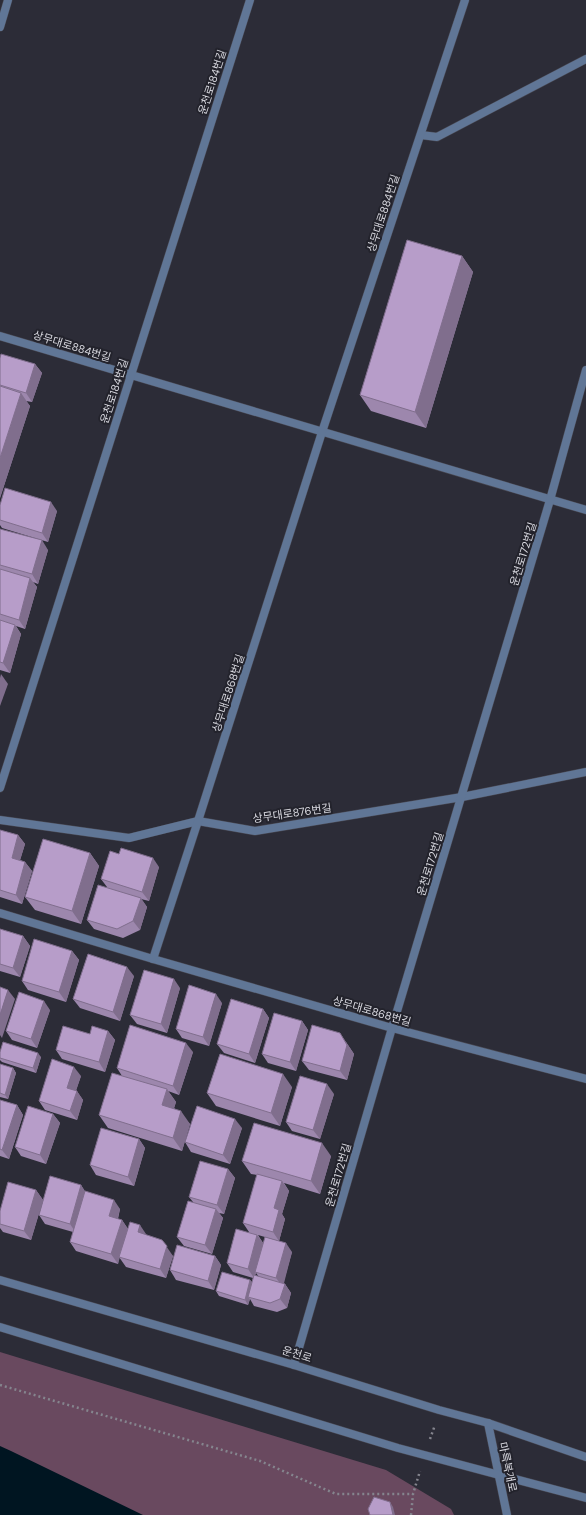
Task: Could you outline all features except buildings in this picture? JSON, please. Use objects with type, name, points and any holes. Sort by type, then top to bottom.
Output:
[{"type":"street","points":[[0,28],[8,0]]},
{"type":"street","name":"운천로184번길","points":[[0,788],[250,0]]},
{"type":"street","name":"상무대로884번길","points":[[322,432],[465,0]]},
{"type":"street","points":[[421,134],[437,137],[586,59]]},
{"type":"street","name":"상무대로884번길","points":[[0,336],[586,510]]},
{"type":"street","name":"운천로172번길","points":[[294,1365],[392,1028],[550,500],[586,370]]},
{"type":"street","name":"상무대로868번길","points":[[153,959],[322,432]]},
{"type":"street","name":"상무대로876번길","points":[[0,820],[129,838],[198,821],[255,831],[462,797],[586,772]]},
{"type":"street","name":"상무대로868번길","points":[[0,913],[392,1028],[586,1079]]},
{"type":"street","name":"운천로","points":[[0,1280],[294,1365],[439,1410],[488,1423],[586,1457]]},
{"type":"street","points":[[0,1327],[398,1448],[586,1498]]},
{"type":"street","name":"마륵복개로","points":[[488,1423],[507,1515]]},
{"type":"path","points":[[0,1385],[260,1461],[336,1494],[413,1494]]},
{"type":"shaded area","points":[[0,1352],[386,1470],[451,1509],[454,1515],[0,1515]]},
{"type":"water","points":[[0,1446],[11,1451],[143,1515],[0,1515]]}]
